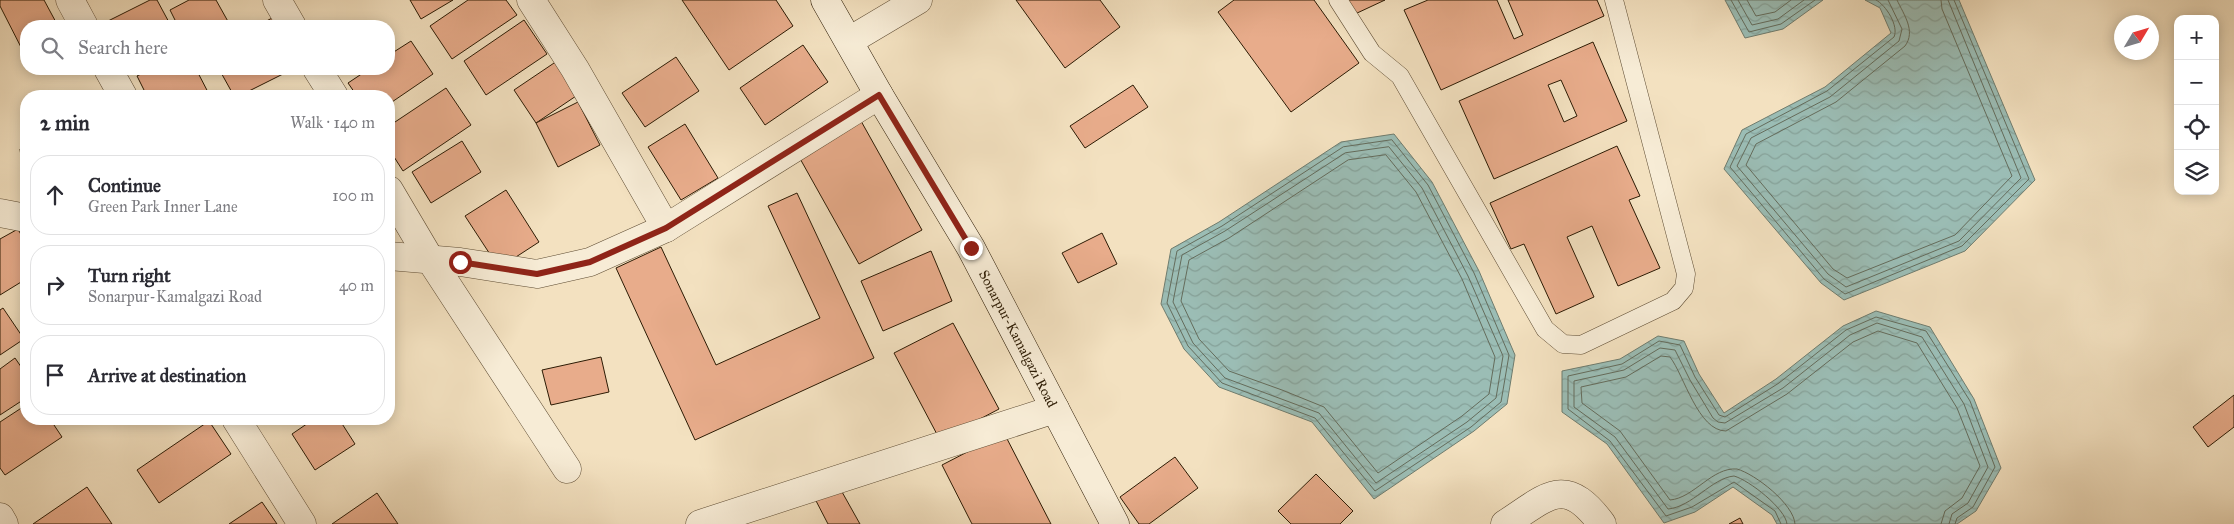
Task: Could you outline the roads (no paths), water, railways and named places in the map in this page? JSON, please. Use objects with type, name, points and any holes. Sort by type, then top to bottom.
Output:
[{"type":"street","points":[[70,0],[81,20]]},
{"type":"street","points":[[277,0],[289,20]]},
{"type":"street","points":[[531,0],[575,69],[666,228]]},
{"type":"street","name":"Sonarpur-Kamalgazi Road","points":[[826,0],[879,95],[971,248],[1115,524]]},
{"type":"street","points":[[849,41],[918,0]]},
{"type":"street","points":[[111,75],[120,90]]},
{"type":"street","points":[[321,75],[330,90]]},
{"type":"street","points":[[395,257],[537,274],[590,262],[666,228],[879,95]]},
{"type":"street","points":[[395,200],[431,260],[566,469]]},
{"type":"street","points":[[0,213],[20,217]]},
{"type":"street","points":[[700,524],[1055,409]]},
{"type":"street","points":[[240,425],[302,524]]},
{"type":"street","points":[[1505,524],[1541,500],[1556,494],[1573,495],[1588,505],[1602,524]]},
{"type":"street","points":[[0,517],[4,524]]},
{"type":"lane","points":[[1338,0],[1372,53],[1400,76],[1545,329],[1563,344],[1581,345],[1673,301],[1684,288],[1686,274],[1614,0]]},
{"type":"water","points":[[1725,0],[1823,0],[1783,29],[1745,38]]},
{"type":"water","points":[[1865,0],[1959,0],[2035,180],[1965,251],[1844,300],[1821,283],[1724,169],[1742,130],[1825,87],[1891,33],[1880,8]]},
{"type":"water","points":[[1394,134],[1432,182],[1479,271],[1515,355],[1507,404],[1474,431],[1374,499],[1312,422],[1219,387],[1184,349],[1161,304],[1171,249],[1219,222],[1341,142]]},
{"type":"water","points":[[1876,311],[1930,327],[1974,399],[2001,468],[1976,511],[1957,524],[1777,524],[1772,515],[1733,487],[1695,512],[1664,523],[1607,444],[1562,412],[1562,371],[1620,359],[1658,336],[1684,341],[1699,374],[1724,413],[1776,379],[1843,326]]}]
